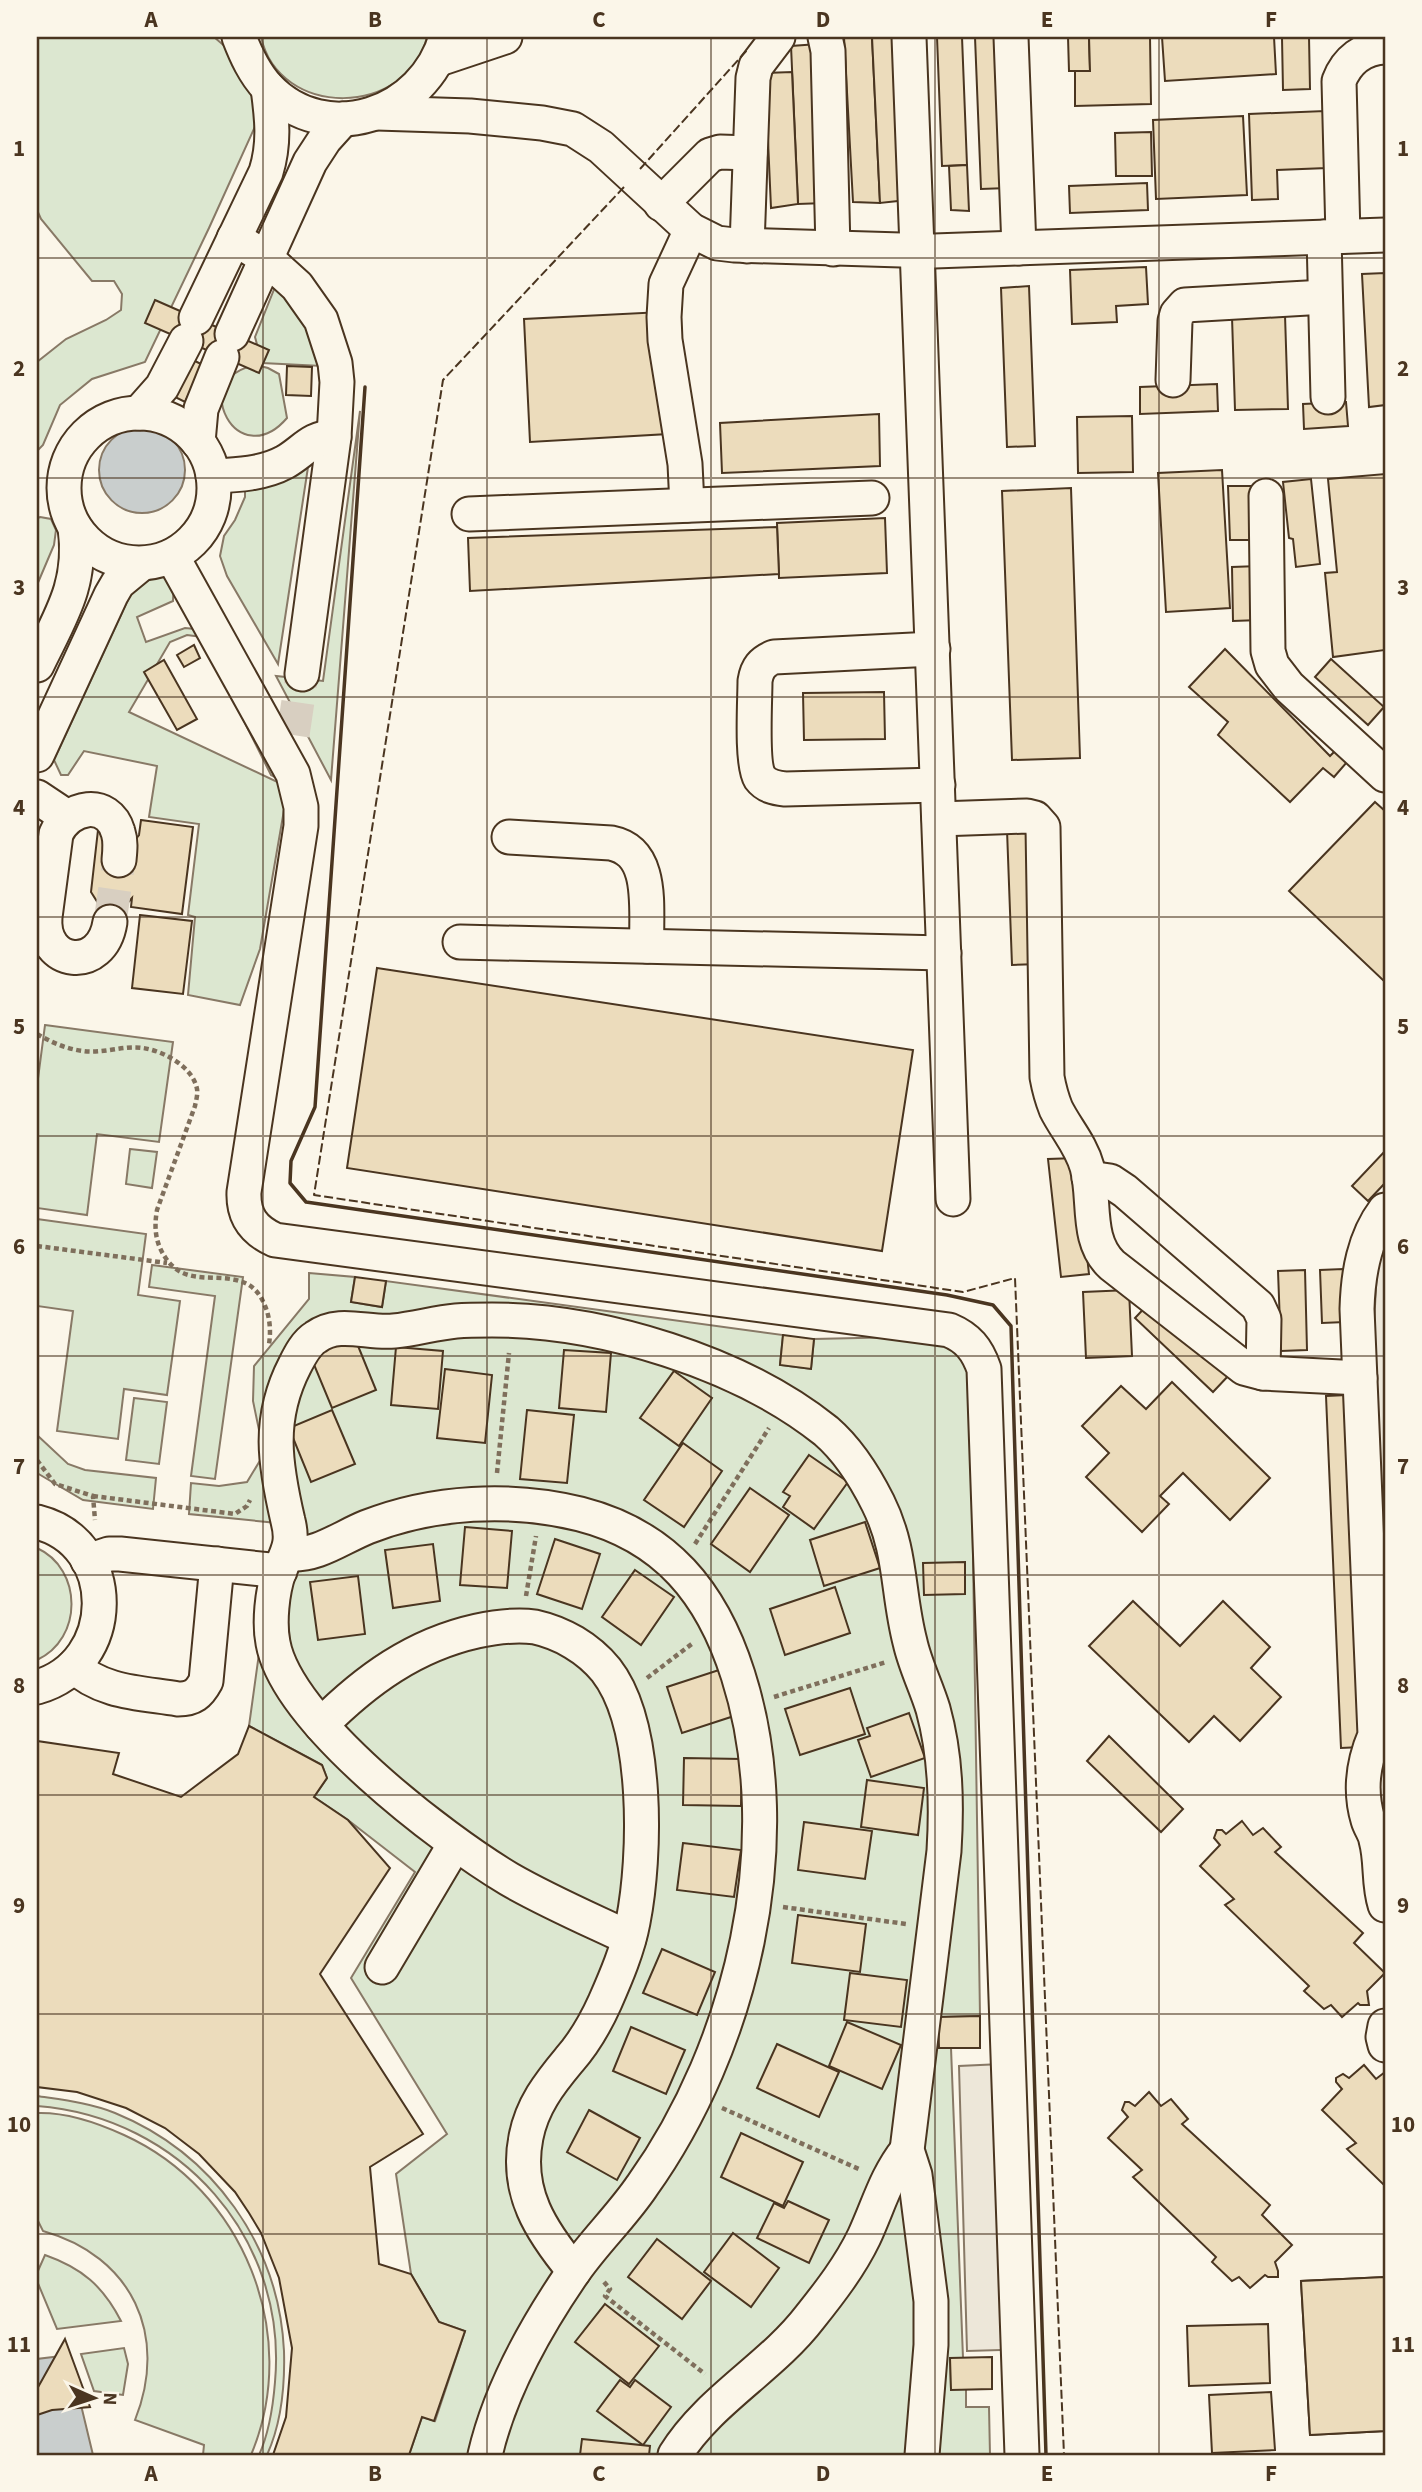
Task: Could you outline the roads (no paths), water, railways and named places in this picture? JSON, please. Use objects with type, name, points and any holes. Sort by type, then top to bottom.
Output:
[{"type":"street","points":[[239,37],[250,64],[268,88],[284,101],[323,117],[343,119],[377,113],[470,116],[559,125],[573,129],[601,147],[691,230],[718,243],[917,251],[1385,235]]},
{"type":"street","points":[[377,113],[411,94],[440,53],[505,37]]},
{"type":"street","points":[[747,246],[753,78],[756,66],[778,37]]},
{"type":"street","points":[[825,37],[828,51],[833,249]]},
{"type":"street","points":[[909,37],[953,1199]]},
{"type":"street","points":[[1011,37],[1019,247]]},
{"type":"street","points":[[1328,397],[1325,297],[1333,237],[1339,81],[1343,71],[1359,55],[1368,50],[1385,47]]},
{"type":"street","points":[[440,53],[449,93],[470,116]]},
{"type":"street","points":[[139,413],[162,387],[266,172],[271,157],[273,124],[268,88]]},
{"type":"street","points":[[198,442],[201,409],[266,258],[310,162],[325,139],[343,119]]},
{"type":"street","points":[[661,204],[710,155],[720,152],[750,153]]},
{"type":"street","points":[[687,505],[685,464],[665,340],[664,317],[667,284],[691,230]]},
{"type":"street","points":[[234,238],[266,258],[297,286],[309,301],[321,320],[329,341],[337,382],[334,437],[302,674]]},
{"type":"street","points":[[1173,380],[1175,321],[1177,314],[1185,306],[1325,297]]},
{"type":"street","points":[[37,665],[76,579],[78,546],[75,528],[68,512],[50,499],[65,474],[72,454],[83,437],[99,424],[118,416],[139,413],[166,418],[189,432],[205,452],[213,476],[214,496],[209,515],[200,533],[186,547],[118,583],[37,755]]},
{"type":"street","points":[[213,476],[269,469],[285,462],[315,439],[334,437]]},
{"type":"street","points":[[1266,496],[1268,651],[1272,666],[1289,687],[1385,775]]},
{"type":"street","points":[[469,514],[872,498]]},
{"type":"street","points":[[75,528],[86,542],[104,555],[125,562],[157,560]]},
{"type":"street","points":[[157,560],[293,774],[301,807],[301,826],[244,1192],[244,1205],[253,1227],[275,1240],[949,1330],[961,1335],[979,1355],[984,1369],[1022,2455]]},
{"type":"street","points":[[933,649],[775,657],[767,660],[756,673],[755,681],[756,767],[762,781],[769,786],[785,789],[938,785]]},
{"type":"street","points":[[37,797],[67,817]]},
{"type":"street","points":[[110,922],[107,937],[93,954],[83,957],[61,954],[47,937],[42,895],[56,834],[67,817],[76,811],[87,810],[107,816],[115,823],[119,833],[119,860]]},
{"type":"street","points":[[939,819],[1027,816],[1035,818],[1043,827],[1047,1077],[1055,1107],[1080,1147],[1089,1178],[1097,1245],[1106,1260],[1244,1368],[1263,1373],[1360,1378]]},
{"type":"street","points":[[509,837],[611,843],[622,845],[634,853],[641,864],[644,877],[647,946]]},
{"type":"street","points":[[460,942],[944,953]]},
{"type":"street","points":[[1089,1178],[1110,1181],[1125,1191],[1258,1306],[1264,1319],[1263,1373]]},
{"type":"street","points":[[1385,1210],[1372,1232],[1358,1281],[1360,1378],[1380,1746],[1363,1770],[1362,1788],[1368,1823],[1381,1829],[1381,1892],[1385,1905]]},
{"type":"street","points":[[629,1938],[535,1893],[455,1844],[393,1793],[321,1725],[290,1686],[276,1657],[271,1632],[290,1531],[278,1476],[276,1426],[288,1379],[310,1340],[327,1331],[341,1328],[396,1331],[458,1320],[512,1320],[584,1329],[633,1339],[700,1362],[768,1392],[827,1432],[848,1454],[880,1506],[899,1564],[905,1620],[913,1653],[935,1716],[945,1773],[946,1825],[907,2150],[915,2175],[932,2301],[922,2455]]},
{"type":"street","points":[[88,1561],[109,1554],[120,1554],[217,1564],[284,1563],[367,1527],[399,1517],[431,1510],[494,1504],[540,1507],[578,1514],[622,1529],[654,1548],[679,1569],[707,1602],[729,1646],[746,1705],[759,1781],[759,1857],[754,1902],[738,1979],[726,2020],[695,2095],[667,2149],[644,2185],[578,2266],[516,2371],[500,2407],[485,2455]]},
{"type":"street","points":[[37,1522],[62,1534],[77,1546],[96,1578],[100,1597],[95,1634],[87,1651],[61,1676],[37,1687]]},
{"type":"street","points":[[74,1666],[93,1681],[105,1686],[178,1699],[190,1699],[200,1692],[206,1681],[217,1564]]},
{"type":"street","points":[[321,1725],[365,1684],[409,1655],[463,1634],[491,1628],[522,1626],[554,1632],[582,1648],[606,1671],[621,1698],[636,1755],[641,1817],[639,1883],[629,1938],[600,2012],[583,2041],[541,2095],[526,2138],[524,2160],[530,2205],[539,2226],[551,2244],[578,2266]]},
{"type":"street","points":[[382,1967],[455,1844]]},
{"type":"street","points":[[1385,2026],[1385,2045]]},
{"type":"street","points":[[675,2455],[696,2427],[784,2347],[825,2298],[863,2238],[887,2182],[907,2150]]},
{"type":"tunnel","points":[[293,735],[302,674]]},
{"type":"tunnel","points":[[110,922],[119,860]]}]
